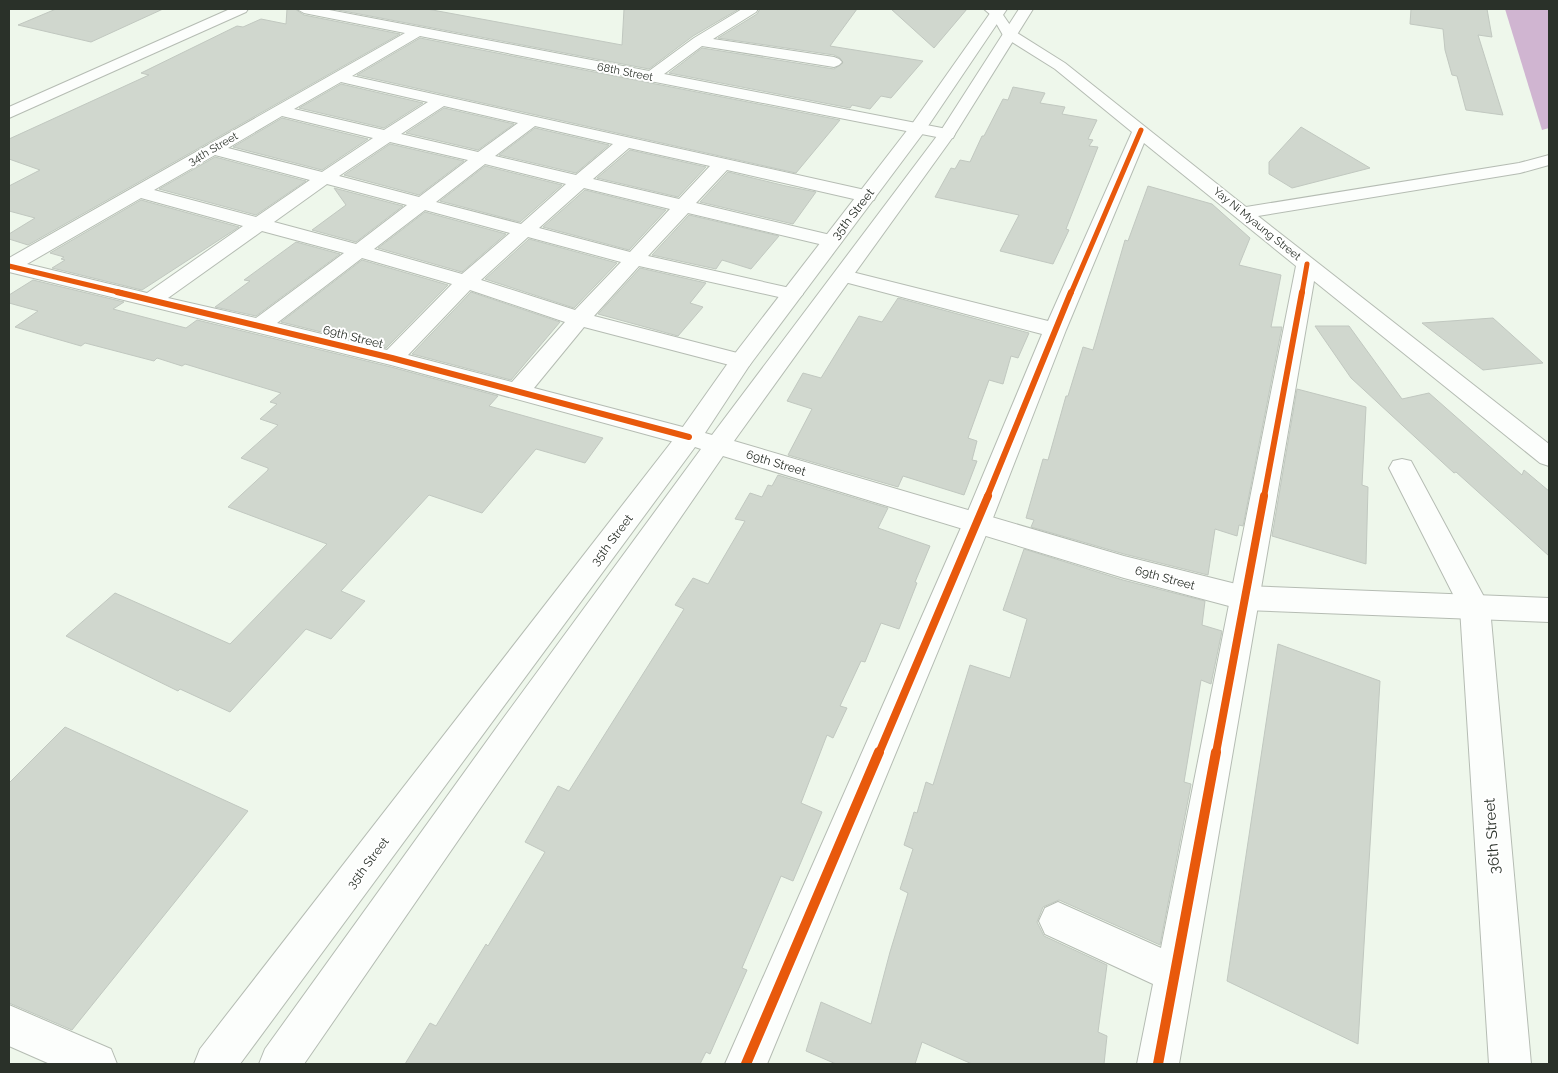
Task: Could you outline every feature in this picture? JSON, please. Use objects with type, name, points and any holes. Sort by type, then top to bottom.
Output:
[{"type":"street","points":[[9,113],[241,9]]},
{"type":"street","name":"68th Street","points":[[304,9],[947,134]]},
{"type":"street","points":[[651,77],[699,41],[751,9]]},
{"type":"street","name":"35th Street","points":[[215,1064],[704,441],[844,276],[947,134],[1026,9]]},
{"type":"street","name":"35th Street","points":[[280,1064],[519,723],[704,441],[741,361],[918,128],[996,10]]},
{"type":"street","name":"Yay Ni Myaung Street","points":[[996,10],[1009,34],[1060,66],[1549,456]]},
{"type":"street","name":"34th Street","points":[[9,266],[417,32]]},
{"type":"street","points":[[699,41],[834,62]]},
{"type":"street","points":[[338,77],[866,196]]},
{"type":"street","points":[[152,299],[440,101]]},
{"type":"street","points":[[280,111],[832,241]]},
{"type":"street","points":[[260,326],[531,120]]},
{"type":"street","points":[[746,1064],[977,523],[1055,330],[1141,130]]},
{"type":"street","points":[[392,358],[466,282],[625,142]]},
{"type":"street","points":[[213,149],[634,259],[792,294]]},
{"type":"street","points":[[1242,213],[1520,168],[1549,160]]},
{"type":"street","points":[[518,391],[579,319],[723,163]]},
{"type":"street","points":[[139,192],[262,224],[466,282],[579,319],[741,361]]},
{"type":"street","points":[[1158,1064],[1307,264]]},
{"type":"street","name":"69th Street","points":[[9,266],[392,358],[704,441],[1124,567],[1244,598],[1549,610]]},
{"type":"street","points":[[844,276],[1055,330]]},
{"type":"street","points":[[1402,468],[1474,608]]},
{"type":"street","name":"36th Street","points":[[1474,608],[1510,1064]]},
{"type":"street","points":[[1058,921],[1175,974]]},
{"type":"street","points":[[9,1025],[96,1064]]},
{"type":"shaded area","points":[[1505,9],[1549,9],[1549,128],[1542,130]]},
{"type":"building","points":[[56,9],[163,9],[91,42],[18,25]]},
{"type":"building","points":[[287,9],[295,9],[304,15],[400,34],[28,245],[9,239],[9,234],[35,218],[9,211],[9,186],[40,170],[9,159],[9,139],[149,75],[141,73],[237,26],[243,27],[261,19],[286,24]]},
{"type":"building","points":[[333,9],[427,9],[622,45],[624,9],[739,9],[693,36],[649,69]]},
{"type":"building","points":[[760,9],[857,9],[830,46],[923,61],[891,98],[881,96],[870,109],[852,105],[850,108],[669,73],[702,48],[834,69],[843,63],[840,58],[834,55],[718,38],[757,14]]},
{"type":"building","points":[[891,9],[967,9],[934,48]]},
{"type":"building","points":[[1411,9],[1487,9],[1492,37],[1478,35],[1503,115],[1466,110],[1457,76],[1452,75],[1445,50],[1443,29],[1410,24]]},
{"type":"building","points":[[420,38],[840,120],[796,173],[357,75]]},
{"type":"building","points":[[341,84],[423,103],[384,128],[299,108]]},
{"type":"building","points":[[1013,87],[1045,93],[1040,103],[1065,107],[1062,114],[1097,120],[1088,139],[1093,140],[1089,146],[1098,147],[1066,229],[1069,230],[1053,264],[1000,251],[1019,215],[935,197],[951,168],[955,169],[960,160],[970,162],[1003,99],[1008,100]]},
{"type":"building","points":[[444,108],[514,124],[478,150],[406,133]]},
{"type":"building","points":[[282,118],[368,139],[322,170],[233,147]]},
{"type":"building","points":[[1301,127],[1370,168],[1292,188],[1269,174],[1269,162]]},
{"type":"building","points":[[535,128],[609,145],[576,173],[499,155]]},
{"type":"building","points":[[390,144],[464,161],[419,195],[344,175]]},
{"type":"building","points":[[630,150],[706,167],[678,197],[597,178]]},
{"type":"building","points":[[215,157],[306,181],[256,215],[159,189]]},
{"type":"building","points":[[485,166],[562,185],[520,222],[440,201]]},
{"type":"building","points":[[728,172],[816,192],[793,224],[700,202]]},
{"type":"building","points":[[1148,186],[1212,204],[1250,238],[1239,265],[1281,275],[1271,327],[1282,327],[1243,526],[1239,525],[1237,536],[1215,529],[1208,575],[1124,554],[1031,527],[1034,520],[1026,518],[1043,459],[1048,460],[1066,396],[1068,396],[1083,347],[1093,350],[1125,240],[1128,241]]},
{"type":"building","points":[[334,188],[403,206],[356,242],[312,230],[346,205]]},
{"type":"building","points":[[585,190],[666,210],[629,250],[543,227]]},
{"type":"building","points":[[141,200],[239,227],[142,290],[52,268],[65,260],[61,259],[64,257],[50,253]]},
{"type":"building","points":[[425,212],[506,234],[462,272],[378,248]]},
{"type":"building","points":[[689,215],[779,236],[751,269],[722,260],[716,269],[652,255]]},
{"type":"building","points":[[529,239],[617,263],[574,308],[485,279]]},
{"type":"building","points":[[296,242],[340,254],[256,316],[215,307],[250,281],[244,280]]},
{"type":"building","points":[[362,260],[448,285],[386,348],[281,322]]},
{"type":"building","points":[[640,268],[706,283],[690,303],[703,307],[678,336],[598,314]]},
{"type":"building","points":[[33,280],[124,302],[113,309],[186,328],[197,320],[391,367],[498,396],[489,406],[603,438],[585,463],[536,449],[482,513],[429,495],[341,591],[365,601],[331,639],[306,629],[230,712],[180,689],[178,691],[66,636],[115,593],[230,644],[327,544],[228,507],[268,470],[268,468],[241,458],[278,425],[260,419],[277,404],[270,402],[281,393],[185,364],[182,366],[157,358],[154,361],[85,343],[81,346],[15,327],[38,311],[9,303],[9,295]]},
{"type":"building","points":[[471,292],[560,322],[511,380],[412,354]]},
{"type":"building","points":[[898,298],[1029,333],[1018,358],[1011,356],[1003,384],[989,380],[968,438],[977,441],[972,460],[977,461],[964,495],[903,476],[898,487],[788,455],[812,409],[787,401],[803,373],[821,378],[859,316],[882,322]]},
{"type":"building","points":[[1493,318],[1543,363],[1483,370],[1422,323]]},
{"type":"building","points":[[1315,326],[1349,326],[1402,399],[1429,393],[1522,475],[1524,470],[1549,491],[1549,556],[1456,472],[1454,473],[1351,378]]},
{"type":"building","points":[[1297,389],[1366,407],[1362,485],[1368,487],[1366,564],[1272,536]]},
{"type":"building","points":[[778,475],[888,508],[878,528],[930,546],[899,629],[881,623],[865,662],[861,661],[840,706],[847,708],[833,738],[827,735],[801,803],[822,812],[793,881],[781,876],[742,968],[747,970],[710,1054],[706,1052],[700,1064],[405,1064],[430,1023],[436,1026],[486,944],[488,946],[545,852],[525,842],[558,786],[569,791],[684,609],[675,605],[693,578],[708,584],[745,521],[735,519],[750,493],[762,497],[768,485],[772,486]]},
{"type":"building","points":[[1024,549],[1123,580],[1205,601],[1202,625],[1222,631],[1211,684],[1201,680],[1184,782],[1191,784],[1160,945],[1059,900],[1043,907],[1037,922],[1044,936],[1107,965],[1098,1032],[1107,1036],[1104,1064],[972,1064],[922,1042],[915,1064],[836,1064],[806,1051],[821,1002],[871,1024],[908,893],[900,889],[913,849],[904,845],[914,812],[917,813],[926,782],[933,785],[970,665],[1010,678],[1027,619],[1003,610]]},
{"type":"building","points":[[1278,644],[1380,681],[1358,1044],[1227,981]]},
{"type":"building","points":[[65,727],[248,811],[72,1030],[9,1003],[9,783]]},
{"type":"cycle path","points":[[746,1064],[977,523],[1055,330],[1141,130]]},
{"type":"cycle path","points":[[1158,1064],[1307,264]]},
{"type":"cycle path","points":[[9,266],[392,358],[689,437]]}]
